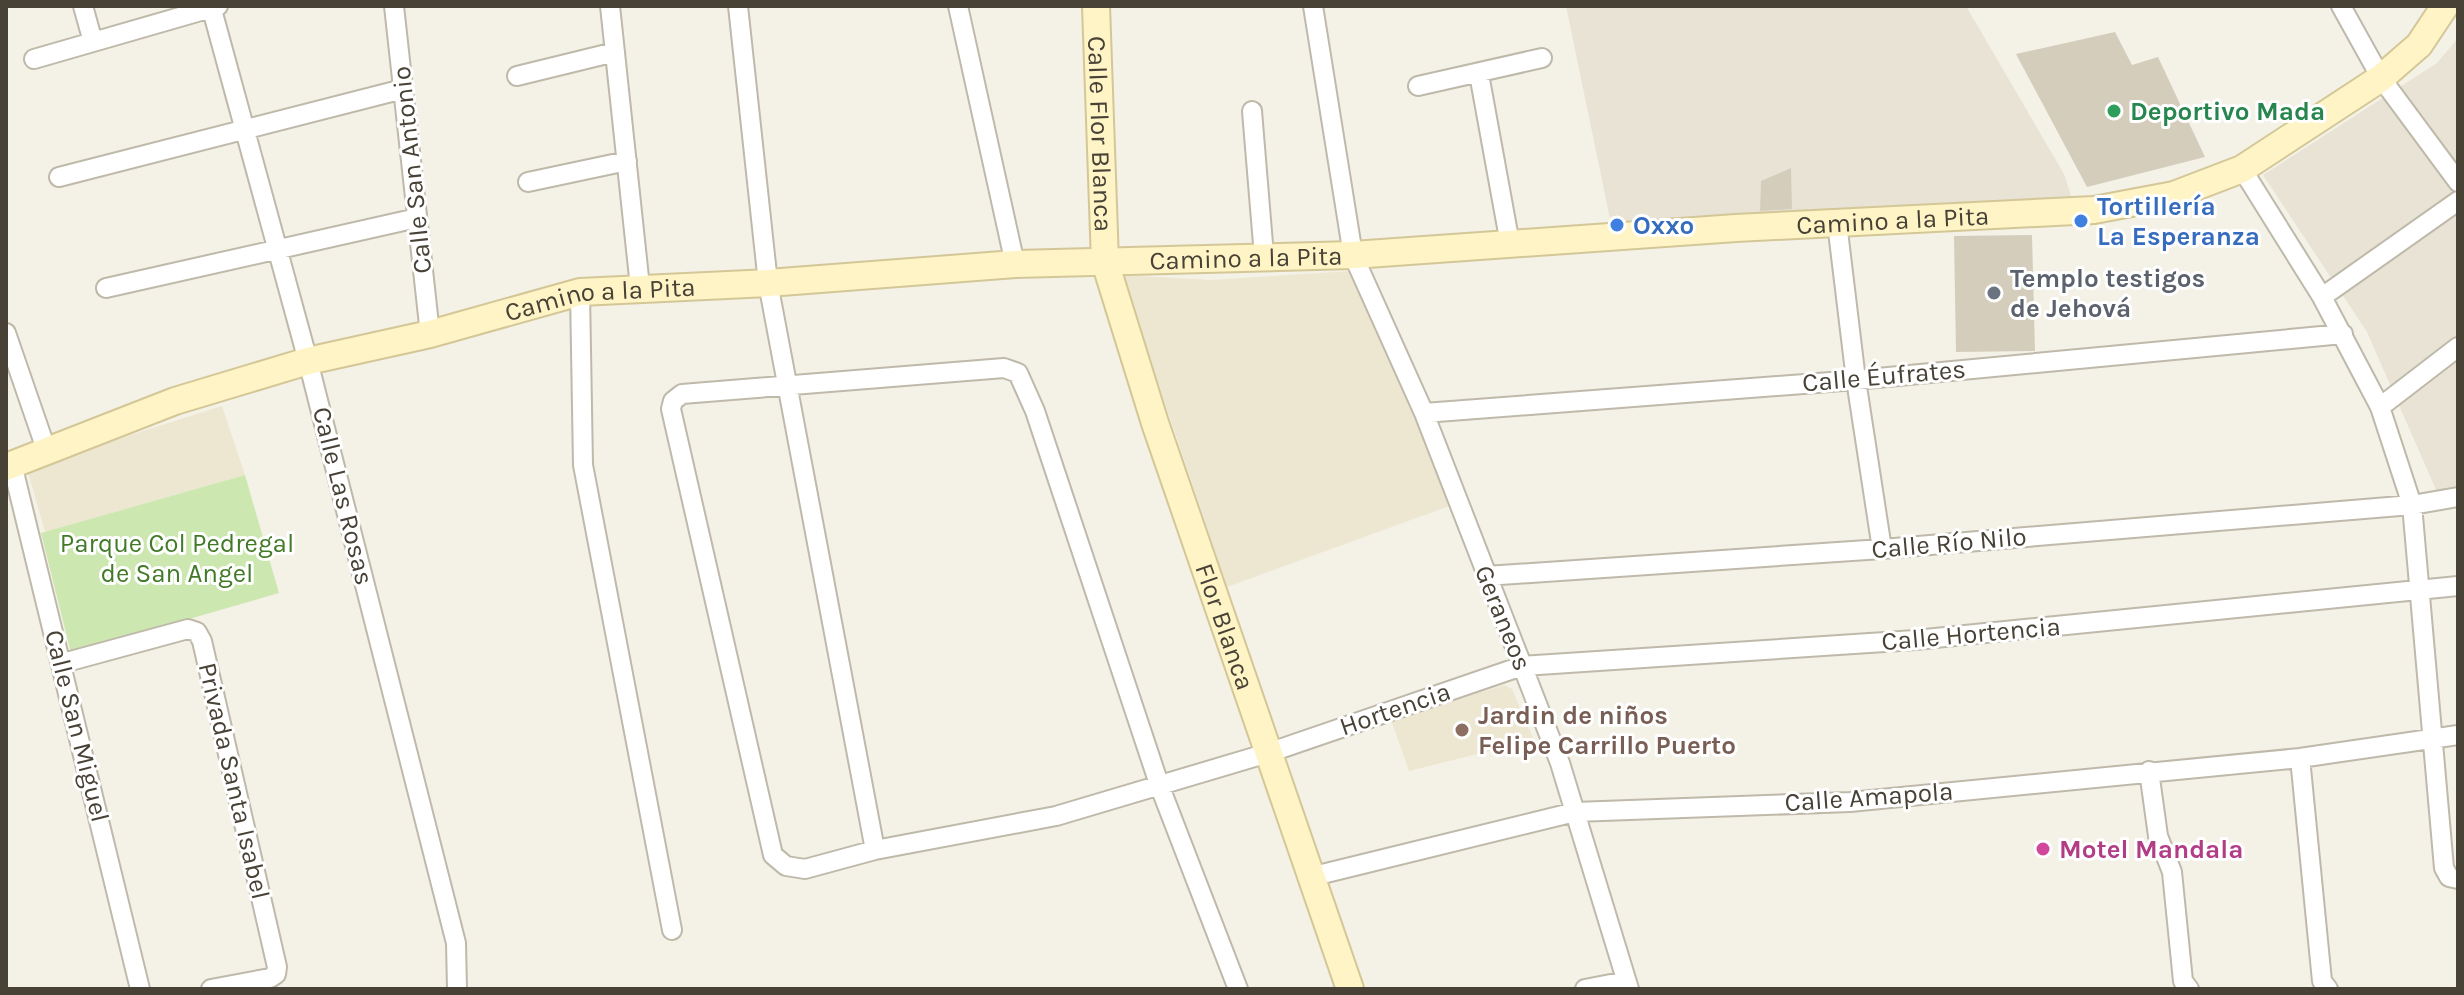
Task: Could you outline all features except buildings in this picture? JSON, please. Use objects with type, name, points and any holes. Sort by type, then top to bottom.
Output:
[{"type":"street","points":[[83,6],[93,42]]},
{"type":"street","points":[[34,59],[213,6]]},
{"type":"street","name":"Calle Las Rosas","points":[[213,6],[308,361],[456,943],[457,989]]},
{"type":"street","name":"Calle San Antonio","points":[[394,6],[430,334]]},
{"type":"street","points":[[610,6],[640,287]]},
{"type":"street","points":[[738,6],[768,283],[875,850]]},
{"type":"street","points":[[958,6],[1015,264]]},
{"type":"street","name":"Calle Flor Blanca","points":[[1096,6],[1105,262]]},
{"type":"street","name":"Geraneos","points":[[1313,6],[1353,255],[1424,413],[1560,763],[1628,985]]},
{"type":"street","points":[[2341,6],[2381,78],[2458,182]]},
{"type":"street","name":"Camino a la Pita","points":[[9,465],[175,401],[308,361],[430,334],[580,292],[768,283],[1015,264],[1353,255],[1837,223],[2094,210],[2174,195],[2242,169],[2381,78],[2419,45],[2445,6]]},
{"type":"street","points":[[517,76],[615,52]]},
{"type":"street","points":[[1418,86],[1542,58]]},
{"type":"street","points":[[1479,74],[1510,244]]},
{"type":"street","points":[[59,177],[245,132],[403,89]]},
{"type":"street","points":[[1252,111],[1264,256]]},
{"type":"street","points":[[528,182],[627,161]]},
{"type":"street","points":[[2242,169],[2322,297],[2380,407],[2412,505],[2430,739],[2444,868],[2454,878]]},
{"type":"street","points":[[2322,297],[2458,201]]},
{"type":"street","points":[[106,288],[276,247],[417,218]]},
{"type":"street","points":[[1837,223],[1856,380],[1882,549]]},
{"type":"street","name":"Flor Blanca","points":[[1105,262],[1155,423],[1268,753],[1314,876],[1350,989]]},
{"type":"street","points":[[580,292],[583,465],[672,930]]},
{"type":"street","points":[[6,333],[46,449]]},
{"type":"street","name":"Calle Éufrates","points":[[1424,413],[1856,380],[2343,334]]},
{"type":"street","points":[[2380,407],[2458,347]]},
{"type":"street","points":[[785,385],[1004,368],[1018,373],[1035,411],[1160,787],[1238,989]]},
{"type":"street","name":"Hortencia","points":[[785,385],[682,394],[673,401],[671,409],[773,855],[786,866],[805,869],[875,850],[1056,816],[1268,753],[1522,666]]},
{"type":"street","name":"Calle San Miguel","points":[[9,465],[63,663],[140,989]]},
{"type":"street","name":"Calle Río Nilo","points":[[1486,576],[1882,549],[2412,505],[2458,497]]},
{"type":"street","name":"Calle Hortencia","points":[[1522,666],[1915,640],[2458,586]]},
{"type":"street","name":"Privada Santa Isabel","points":[[63,663],[188,629],[197,632],[202,641],[276,974],[211,989]]},
{"type":"street","name":"Calle Amapola","points":[[1314,876],[1575,812],[1850,802],[2300,758],[2458,735]]},
{"type":"street","points":[[2300,758],[2322,981],[2328,989]]},
{"type":"street","points":[[2149,771],[2158,836],[2172,872],[2183,981],[2189,989]]},
{"type":"street","points":[[1585,989],[1628,985]]},
{"type":"shaded area","points":[[1566,6],[1966,6],[2064,174],[2072,199],[1613,233]]},
{"type":"shaded area","points":[[2458,38],[2458,488],[2437,492],[2367,332],[2263,175],[2437,63]]},
{"type":"shaded area","points":[[1350,271],[1452,505],[1227,587],[1122,275],[1212,280]]},
{"type":"shaded area","points":[[222,406],[245,475],[45,532],[28,472],[61,457]]},
{"type":"shaded area","name":"Jardin de niños Felipe Carrillo Puerto","points":[[1504,685],[1512,689],[1534,740],[1409,771],[1391,720]]},
{"type":"green space","name":"Parque Col Pedregal de San Angel","points":[[245,475],[279,593],[71,653],[41,533]]},
{"type":"place","name":"Deportivo Mada","points":[[2114,111]]},
{"type":"place","name":"Tortillería La Esperanza","points":[[2081,221]]},
{"type":"place","name":"Oxxo","points":[[1617,225]]},
{"type":"place","name":"Templo testigos de Jehová","points":[[1994,293]]},
{"type":"place","name":"Jardin de niños Felipe Carrillo Puerto","points":[[1462,730]]},
{"type":"place","name":"Motel Mandala","points":[[2043,849]]}]
